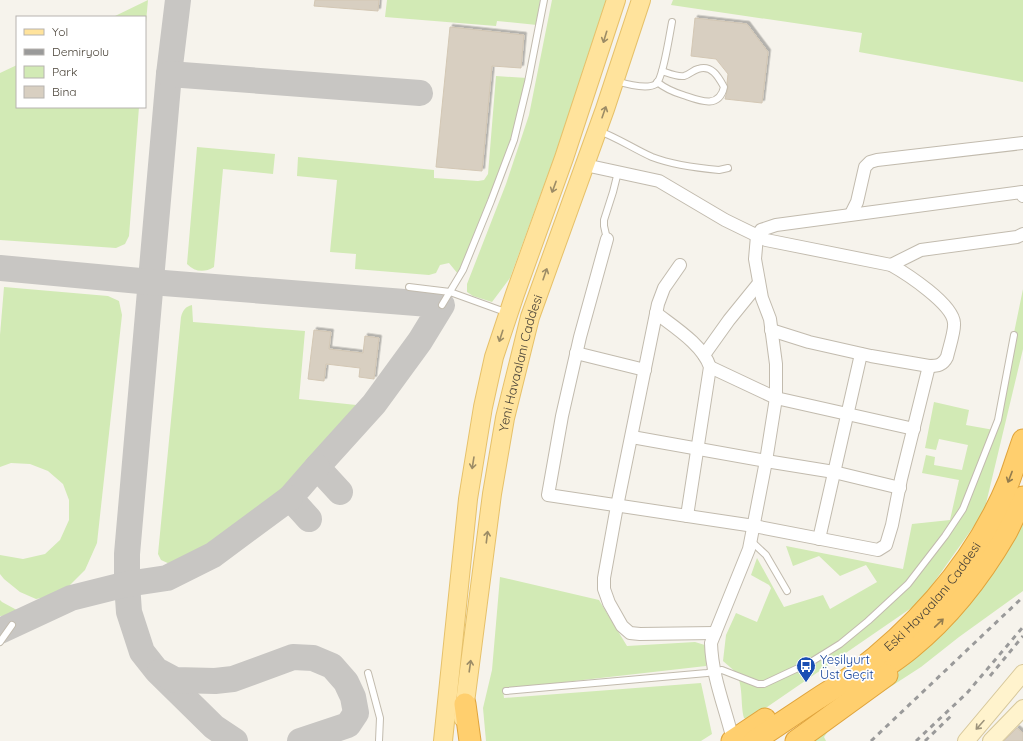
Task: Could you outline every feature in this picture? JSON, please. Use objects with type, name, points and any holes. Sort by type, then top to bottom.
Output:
[{"type":"highway","name":"Eski Havaalanı Caddesi","points":[[776,741],[856,688],[901,646],[914,622],[953,578],[988,525],[1009,481],[1023,440]]},
{"type":"highway","name":"Eski Havaalanı Caddesi","points":[[754,741],[944,617],[975,580],[1006,532],[1023,497]]},
{"type":"highway","points":[[732,741],[869,654],[901,646]]},
{"type":"highway","points":[[796,741],[889,673],[901,646]]},
{"type":"highway","points":[[465,704],[470,741]]},
{"type":"main road","name":"Yeni Havaalanı Caddesi","points":[[443,741],[456,602],[468,499],[483,407],[492,364],[564,158],[616,0]]},
{"type":"main road","name":"Yeni Havaalanı Caddesi","points":[[461,741],[492,494],[505,418],[530,317],[598,130],[641,0]]},
{"type":"main road","points":[[598,58],[617,73]]},
{"type":"main road","points":[[564,158],[585,165]]},
{"type":"main road","points":[[966,741],[994,709],[1020,684]]},
{"type":"main road","points":[[992,741],[1023,708]]},
{"type":"main road","points":[[994,709],[1003,710],[1008,714],[1010,723]]},
{"type":"street","points":[[851,214],[857,202],[865,167],[870,162],[1023,143]]},
{"type":"street","points":[[585,165],[659,181],[715,214],[766,240],[891,265],[907,274],[947,308],[952,315],[954,323],[945,361],[940,365],[929,366],[861,354],[809,342],[771,330]]},
{"type":"street","points":[[732,741],[714,672],[711,642],[749,549],[766,462],[776,398],[776,364],[771,330],[754,259],[757,236],[761,230],[776,225],[1022,192],[1023,196]]},
{"type":"street","points":[[891,265],[921,250],[1017,237],[1023,234]]},
{"type":"street","points":[[607,239],[576,353],[562,416],[548,495],[754,526],[878,550],[888,542],[929,366]]},
{"type":"street","points":[[680,265],[664,288],[656,313],[617,506],[604,578],[604,589],[609,603],[622,626],[630,633],[715,633]]},
{"type":"street","points":[[704,355],[729,320],[759,283]]},
{"type":"street","points":[[656,313],[696,346],[704,355],[710,367],[687,516]]},
{"type":"street","points":[[576,353],[645,370]]},
{"type":"street","points":[[819,539],[861,354]]},
{"type":"street","points":[[710,367],[776,398],[914,429]]},
{"type":"street","points":[[632,437],[766,462],[834,472],[900,488]]},
{"type":"lane","points":[[442,305],[463,270],[514,140],[528,82],[544,0]]},
{"type":"lane","points":[[617,73],[637,86],[652,85],[658,82],[662,71],[672,22]]},
{"type":"lane","points":[[658,82],[670,91],[700,102],[715,101],[721,97],[724,87],[717,74],[709,69],[699,68],[681,76],[662,71]]},
{"type":"lane","points":[[598,130],[611,135],[628,146],[667,162],[719,170],[728,168]]},
{"type":"lane","points":[[607,239],[604,220],[614,192],[618,172]]},
{"type":"lane","points":[[409,287],[450,292],[509,313]]},
{"type":"lane","points":[[506,690],[707,674],[722,670],[758,684],[769,682],[811,662],[840,644],[868,621],[908,584],[945,536],[963,509],[998,420],[1014,335]]},
{"type":"lane","points":[[750,541],[766,555],[788,591]]},
{"type":"lane","points":[[0,642],[12,625]]},
{"type":"lane","points":[[368,673],[380,718],[379,741]]},
{"type":"green space","points":[[148,0],[146,22],[146,16],[115,16]]},
{"type":"green space","points":[[387,0],[540,0],[537,25],[497,21],[496,26],[385,17]]},
{"type":"green space","points":[[552,0],[606,0],[555,155],[510,278],[492,302],[473,296],[467,292],[467,284],[506,184],[529,115]]},
{"type":"green space","points":[[673,0],[1023,0],[1023,82],[859,52],[862,33],[671,5]]},
{"type":"green space","points":[[16,65],[16,108],[139,108],[129,236],[125,244],[116,248],[0,240],[0,73]]},
{"type":"green space","points":[[496,76],[527,78],[511,140],[490,198],[458,274],[449,263],[440,265],[436,273],[429,275],[355,269],[356,254],[330,252],[337,180],[297,176],[298,157],[434,170],[434,178],[478,181],[484,180],[488,174]]},
{"type":"green space","points":[[197,147],[275,154],[273,174],[223,169],[214,267],[203,271],[193,269],[187,264]]},
{"type":"green space","points":[[4,287],[108,296],[119,301],[122,315],[97,543],[85,570],[61,594],[36,599],[20,592],[4,579],[0,574],[0,555],[23,559],[45,554],[60,540],[69,520],[69,500],[63,484],[48,471],[30,464],[11,463],[0,467],[0,335]]},
{"type":"green space","points":[[1023,289],[1023,349],[984,512],[920,602],[748,720],[744,718],[740,682],[734,671],[723,661],[726,635],[736,613],[757,622],[771,588],[769,585],[751,575],[757,558],[784,607],[823,595],[830,609],[877,582],[866,565],[840,576],[819,556],[793,566],[786,546],[903,569],[912,524],[950,520],[959,480],[922,473],[926,455],[935,457],[934,465],[962,470],[968,445],[939,439],[936,450],[925,448],[934,402],[969,410],[966,425],[994,430]]},
{"type":"green space","points":[[192,305],[193,322],[305,331],[299,399],[366,406],[295,479],[240,526],[190,561],[172,565],[161,560],[158,554],[181,317],[185,309]]},
{"type":"green space","points":[[1023,519],[1023,591],[959,637],[921,667],[833,724],[824,737],[826,741],[802,741],[866,697],[933,642]]},
{"type":"green space","points":[[500,577],[599,600],[627,646],[695,642],[708,646],[710,655],[706,666],[503,689],[504,698],[701,683],[712,734],[701,741],[486,741],[483,708],[492,670]]},
{"type":"green space","points":[[0,600],[2,602],[26,615],[0,616]]},
{"type":"building","points":[[315,0],[379,0],[378,11],[314,6]]},
{"type":"building","points":[[695,18],[747,24],[768,52],[762,103],[725,99],[728,87],[728,74],[716,59],[691,56]]},
{"type":"building","points":[[450,27],[524,35],[521,68],[492,66],[482,171],[436,167]]},
{"type":"building","points":[[314,330],[331,332],[329,349],[363,353],[365,336],[379,338],[374,379],[359,377],[360,368],[326,364],[324,381],[308,379]]},
{"type":"building","points":[[1017,728],[1023,733],[1023,741],[1004,741]]},
{"type":"taxiway","points":[[178,0],[169,74],[127,554],[129,612],[142,652],[157,671],[214,727],[235,741]]},
{"type":"taxiway","points":[[169,74],[420,93]]},
{"type":"taxiway","points":[[0,268],[151,282],[442,305],[420,341],[374,404],[317,467],[340,492]]},
{"type":"taxiway","points":[[309,519],[290,498],[317,467]]},
{"type":"taxiway","points":[[0,631],[71,598],[127,584],[167,578],[213,555],[290,498]]},
{"type":"taxiway","points":[[160,672],[175,680],[215,681],[233,679],[293,657],[313,658],[332,666],[346,682],[353,697],[356,713],[348,725],[300,741]]},
{"type":"railway","points":[[871,741],[1023,597]]},
{"type":"railway","points":[[916,741],[967,693],[1023,627]]},
{"type":"railway","points":[[990,676],[1023,636]]},
{"type":"railway","points":[[925,741],[952,715]]},
{"type":"place","name":"Yeşilyurt Üst Geçit","points":[[806,683]]}]
